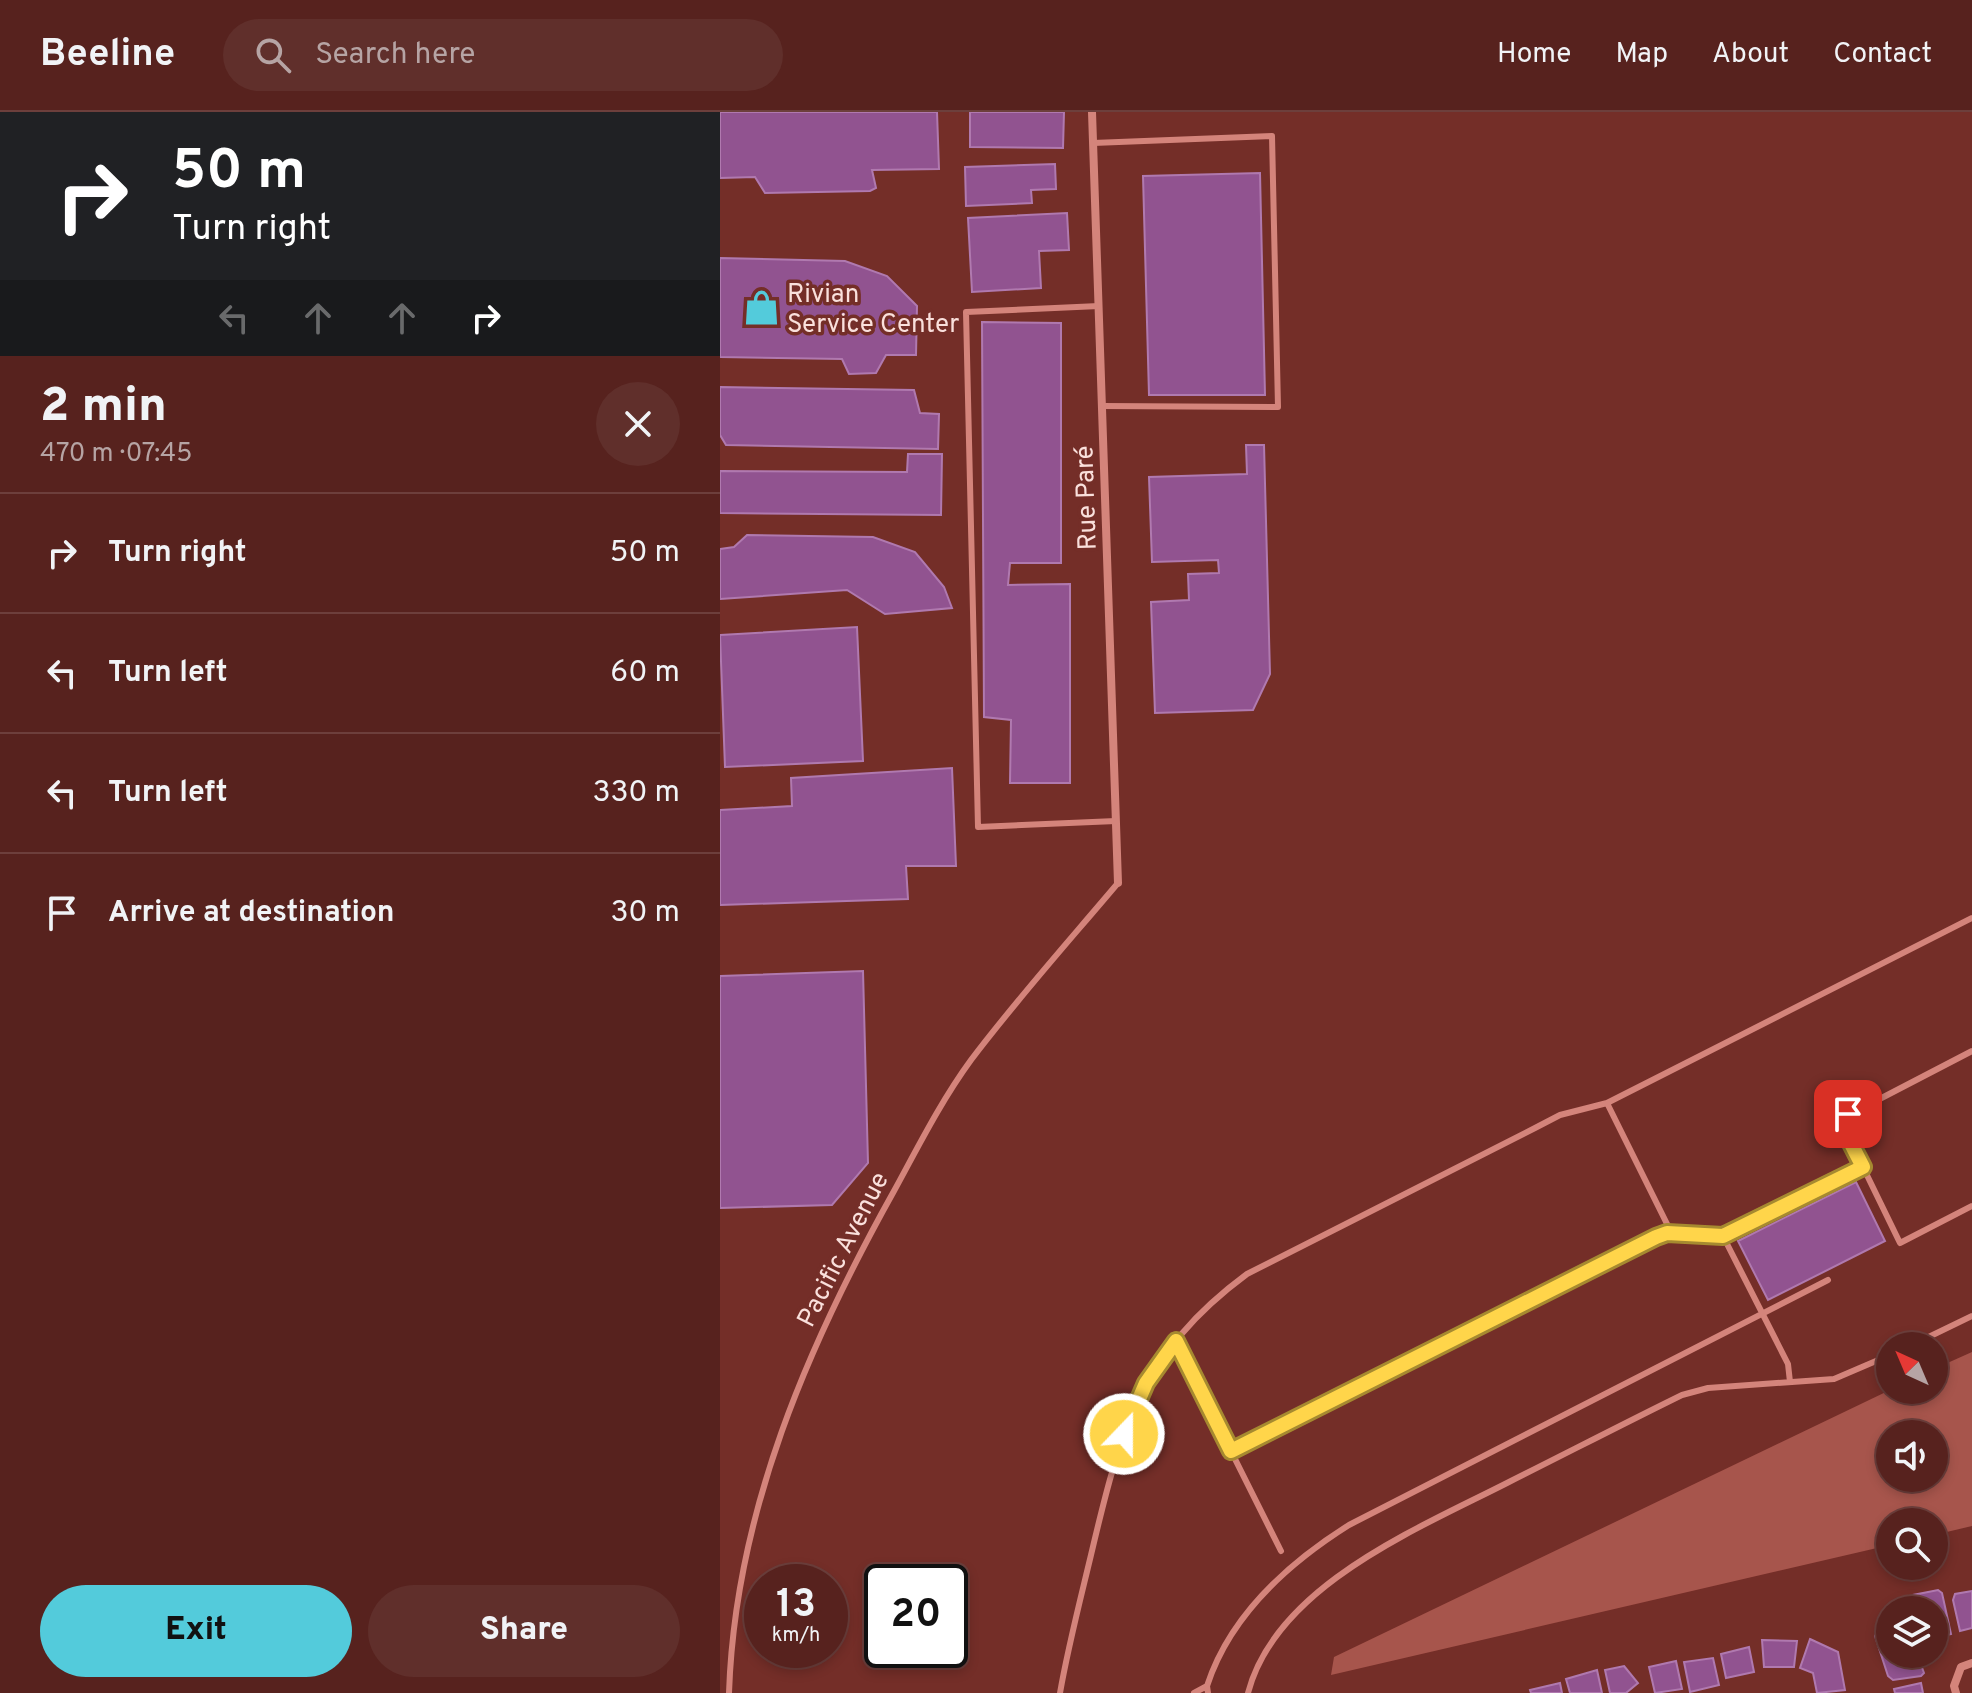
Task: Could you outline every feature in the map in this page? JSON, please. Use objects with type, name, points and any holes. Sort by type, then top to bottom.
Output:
[{"type":"street","name":"Rue Paré","points":[[1092,112],[1118,883]]},
{"type":"street","points":[[1956,1693],[1954,1686],[1961,1667],[1972,1663]]},
{"type":"lane","points":[[1093,143],[1272,136],[1278,407],[1102,406]]},
{"type":"lane","points":[[1099,306],[966,312],[978,827],[1116,821]]},
{"type":"lane","name":"Pacific Avenue","points":[[729,1693],[737,1607],[746,1555],[761,1500],[796,1392],[840,1290],[936,1115],[971,1061],[1118,883]]},
{"type":"lane","points":[[1060,1693],[1096,1532],[1124,1432],[1146,1383],[1176,1341],[1217,1296],[1247,1274],[1560,1115],[1607,1103],[1972,918]]},
{"type":"lane","points":[[1972,1051],[1845,1117],[1843,1128],[1900,1243],[1972,1206]]},
{"type":"lane","points":[[1607,1103],[1672,1234]]},
{"type":"lane","points":[[1231,1451],[1656,1237],[1672,1234],[1723,1236],[1863,1167]]},
{"type":"lane","points":[[1723,1236],[1788,1364],[1790,1382]]},
{"type":"lane","points":[[1194,1693],[1208,1690],[1219,1655],[1246,1615],[1280,1577],[1323,1541],[1828,1280]]},
{"type":"lane","points":[[1939,1332],[1972,1316]]},
{"type":"lane","points":[[1176,1341],[1281,1551]]},
{"type":"lane","points":[[1248,1693],[1266,1650],[1297,1613],[1338,1578],[1389,1544],[1682,1395],[1708,1388],[1834,1379],[1876,1361]]},
{"type":"shaded area","points":[[1972,1352],[1972,1526],[1948,1532],[1948,1508],[1876,1508],[1876,1548],[1331,1675],[1334,1657],[1876,1397],[1876,1404],[1948,1404],[1948,1363]]},
{"type":"building","points":[[720,112],[937,112],[939,169],[872,170],[876,188],[870,191],[765,193],[755,177],[720,178]]},
{"type":"building","points":[[970,112],[1064,112],[1063,148],[970,147]]},
{"type":"building","points":[[1055,164],[1056,189],[1031,190],[1032,203],[966,206],[965,167]]},
{"type":"building","points":[[1260,173],[1265,395],[1149,395],[1143,176]]},
{"type":"building","points":[[1067,213],[1069,250],[1039,251],[1041,288],[972,292],[968,218]]},
{"type":"building","points":[[720,258],[845,261],[887,276],[917,306],[916,355],[886,355],[876,373],[849,374],[842,359],[720,357]]},
{"type":"building","points":[[982,322],[1061,323],[1061,563],[1010,563],[1008,585],[1070,584],[1070,783],[1010,783],[1011,720],[984,717]]},
{"type":"building","points":[[720,387],[914,390],[920,413],[939,414],[938,449],[726,445],[720,435]]},
{"type":"building","points":[[1246,445],[1264,445],[1270,674],[1253,710],[1155,713],[1151,602],[1189,600],[1188,574],[1219,573],[1218,560],[1152,562],[1149,477],[1247,474]]},
{"type":"building","points":[[908,454],[942,454],[941,515],[720,513],[720,471],[907,472]]},
{"type":"building","points":[[747,535],[873,537],[915,552],[944,587],[952,608],[885,614],[847,590],[720,599],[720,549],[734,547]]},
{"type":"building","points":[[857,627],[863,761],[725,767],[720,635]]},
{"type":"building","points":[[952,768],[956,866],[906,866],[908,899],[720,905],[720,810],[792,806],[791,778]]},
{"type":"building","points":[[863,971],[868,1163],[832,1205],[720,1208],[720,976]]},
{"type":"building","points":[[1856,1182],[1885,1241],[1768,1300],[1738,1241]]},
{"type":"building","points":[[1938,1590],[1943,1596],[1912,1596]]},
{"type":"building","points":[[1972,1591],[1972,1628],[1960,1631],[1953,1600],[1955,1594]]},
{"type":"building","points":[[1810,1639],[1838,1652],[1845,1690],[1817,1693],[1813,1673],[1800,1668]]},
{"type":"building","points":[[1762,1640],[1797,1641],[1794,1667],[1764,1667]]},
{"type":"building","points":[[1749,1647],[1754,1672],[1726,1678],[1721,1654]]},
{"type":"building","points":[[1713,1658],[1719,1685],[1690,1692],[1684,1662]]},
{"type":"building","points":[[1676,1661],[1682,1689],[1655,1693],[1649,1667]]},
{"type":"building","points":[[1624,1666],[1638,1683],[1626,1693],[1610,1693],[1605,1670]]},
{"type":"building","points":[[1885,1668],[1922,1668],[1924,1673],[1893,1680]]},
{"type":"building","points":[[1597,1670],[1602,1693],[1570,1693],[1566,1679]]},
{"type":"building","points":[[1560,1683],[1562,1693],[1531,1693],[1530,1690]]},
{"type":"building","points":[[1921,1683],[1923,1693],[1895,1693],[1894,1689]]},
{"type":"place","name":"Rivian Service Center","points":[[761,308]]},
{"type":"route","points":[[1124,1434],[1133,1407],[1146,1383],[1176,1341],[1231,1451],[1656,1237],[1667,1233],[1723,1236],[1863,1167],[1843,1128],[1843,1120],[1848,1114]]}]
